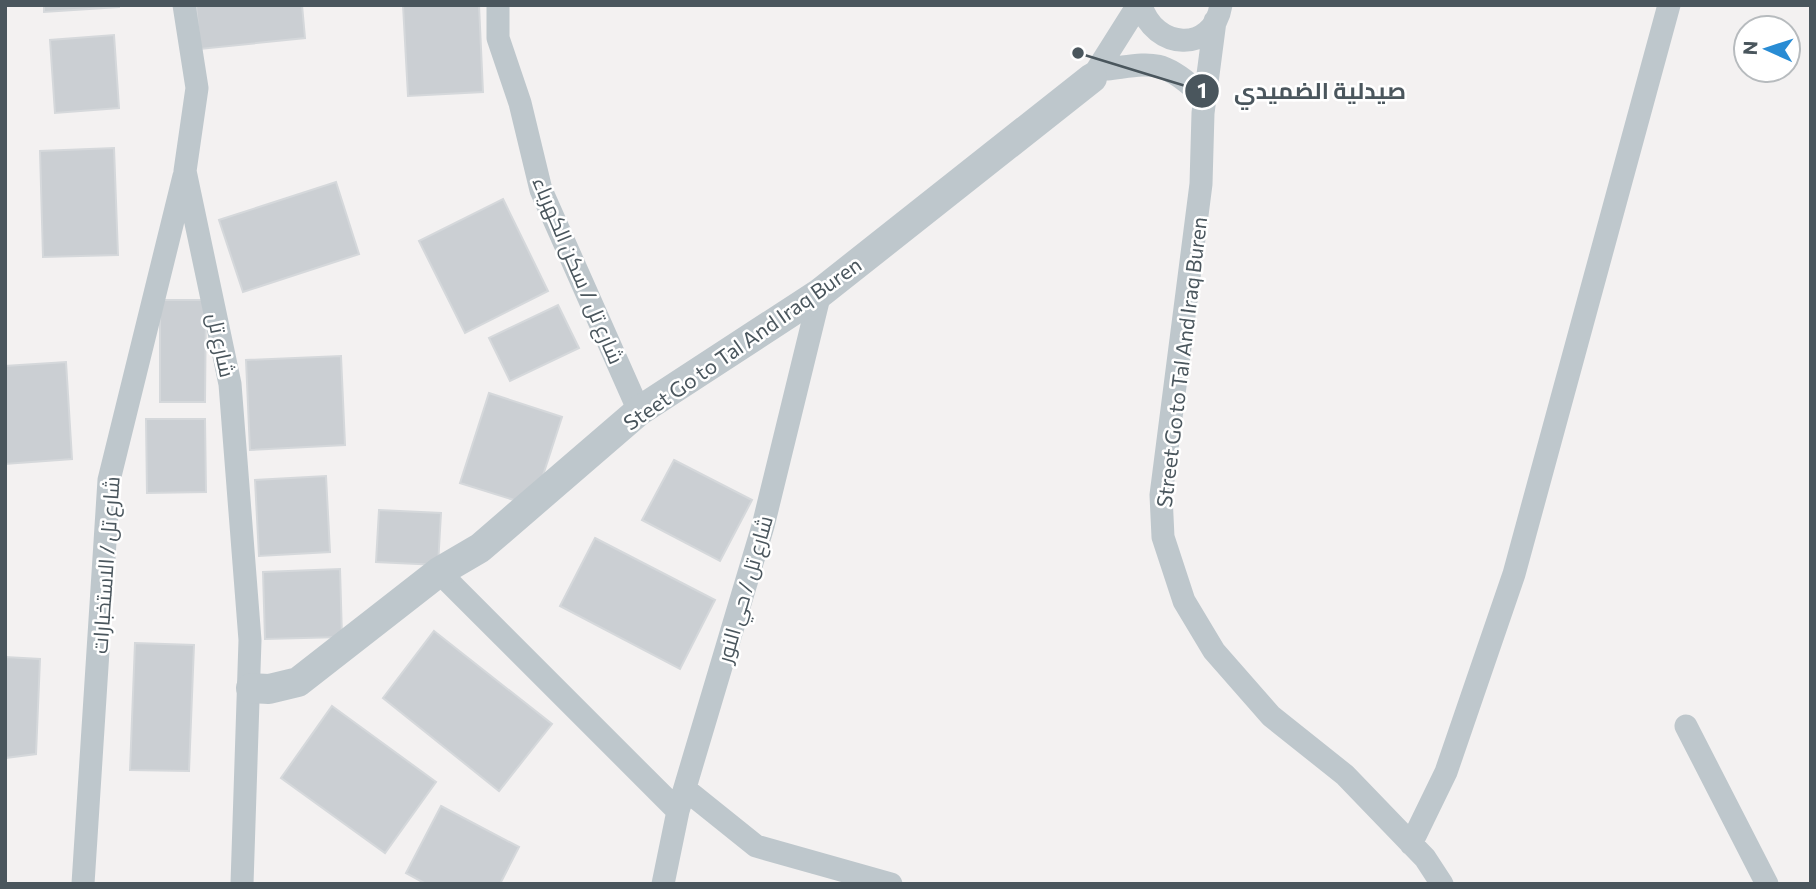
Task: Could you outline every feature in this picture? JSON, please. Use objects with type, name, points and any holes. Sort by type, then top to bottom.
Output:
[{"type":"street","name":"شارع تل","points":[[184,5],[197,88],[185,171],[230,384],[250,640],[251,688],[243,884]]},
{"type":"street","name":"شارع تل / سكن الكهرباء","points":[[498,5],[498,38],[520,103],[541,190],[639,411]]},
{"type":"street","points":[[1140,5],[1145,19],[1170,38],[1195,89],[1203,113]]},
{"type":"street","points":[[1100,73],[1140,5]]},
{"type":"street","points":[[1411,844],[1446,772],[1514,574],[1669,5]]},
{"type":"street","points":[[1100,73],[1170,38],[1191,40],[1203,34],[1218,13]]},
{"type":"street","points":[[1203,113],[1218,13]]},
{"type":"street","points":[[1100,73],[1150,64],[1174,70],[1195,89]]},
{"type":"street","name":"Steet Go to Tal And Iraq Buren","points":[[251,688],[269,689],[298,682],[439,572],[480,548],[639,411],[820,293],[1100,73]]},
{"type":"street","name":"Street Go to Tal And Iraq Buren","points":[[1203,113],[1202,184],[1161,495],[1163,537],[1184,601],[1214,651],[1272,716],[1345,775],[1411,844],[1442,884]]},
{"type":"street","name":"شارع تل / الاستخبارات","points":[[83,884],[109,480],[185,171]]},
{"type":"street","name":"شارع تل / حي النور","points":[[663,884],[682,800],[763,526],[820,293]]},
{"type":"street","points":[[439,572],[682,800],[756,846],[891,884]]},
{"type":"street","points":[[1686,726],[1767,884]]},
{"type":"building","points":[[44,5],[119,5],[119,7],[44,12]]},
{"type":"building","points":[[196,5],[302,5],[305,38],[200,49]]},
{"type":"building","points":[[403,5],[479,5],[483,92],[408,96]]},
{"type":"building","points":[[114,35],[119,108],[55,113],[50,40]]},
{"type":"building","points":[[114,148],[118,255],[43,257],[40,151]]},
{"type":"building","points":[[336,182],[359,254],[243,292],[219,220]]},
{"type":"building","points":[[503,199],[548,291],[465,333],[419,241]]},
{"type":"building","points":[[160,300],[206,300],[205,402],[160,402]]},
{"type":"building","points":[[558,305],[579,348],[510,381],[489,338]]},
{"type":"building","points":[[341,356],[345,445],[250,450],[246,360]]},
{"type":"building","points":[[66,362],[72,459],[5,464],[5,366]]},
{"type":"building","points":[[489,393],[562,417],[533,506],[460,483]]},
{"type":"building","points":[[146,419],[205,419],[206,492],[147,493]]},
{"type":"building","points":[[674,460],[752,500],[720,561],[642,520]]},
{"type":"building","points":[[326,476],[330,552],[259,556],[255,480]]},
{"type":"building","points":[[379,510],[441,513],[438,565],[376,562]]},
{"type":"building","points":[[595,538],[715,600],[680,669],[560,606]]},
{"type":"building","points":[[340,569],[342,637],[265,639],[263,572]]},
{"type":"building","points":[[434,631],[552,724],[499,791],[383,698]]},
{"type":"building","points":[[135,643],[194,645],[189,771],[130,770]]},
{"type":"building","points":[[5,657],[40,659],[36,754],[5,758]]},
{"type":"building","points":[[332,706],[436,782],[385,853],[281,778]]},
{"type":"building","points":[[441,806],[519,847],[500,884],[426,884],[406,873]]},
{"type":"place","name":"صيدلية الضميدي","points":[[1078,53]]}]
